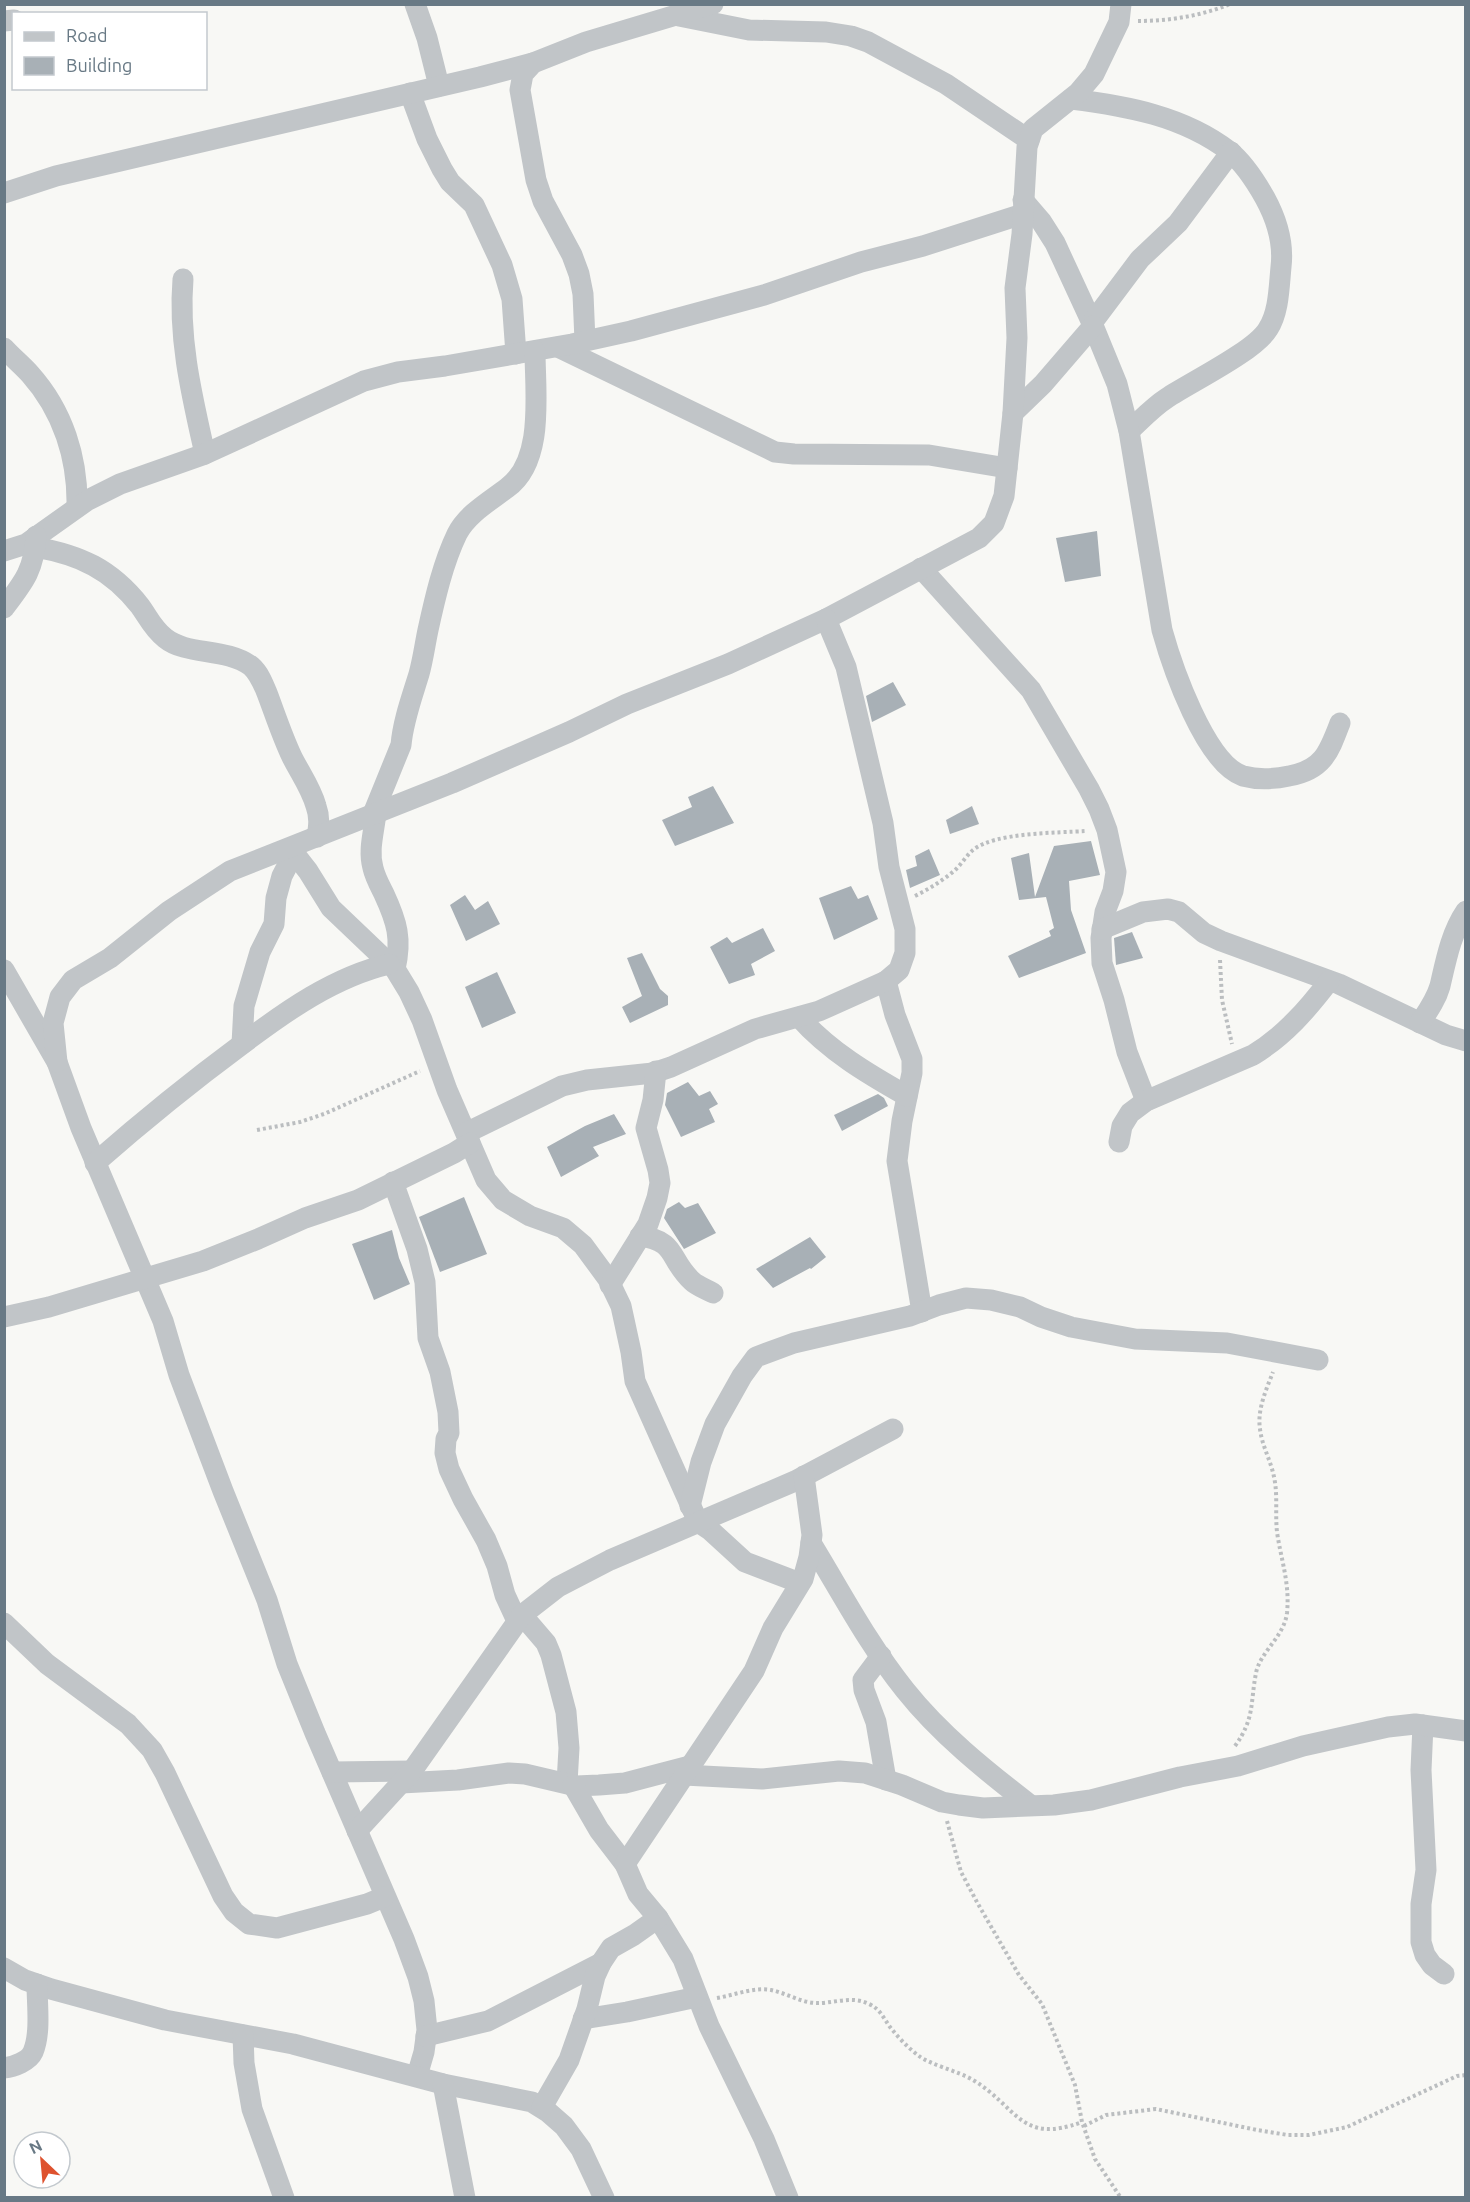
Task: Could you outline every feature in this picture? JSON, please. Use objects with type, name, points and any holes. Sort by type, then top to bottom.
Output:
[{"type":"street","points":[[416,4],[428,38],[439,86]]},
{"type":"street","points":[[646,24],[653,4]]},
{"type":"street","points":[[4,193],[56,176],[533,63],[586,42],[713,4]]},
{"type":"street","points":[[57,1062],[52,1023],[60,997],[73,980],[110,958],[199,890],[230,871],[292,850],[316,837],[569,732],[627,704],[728,664],[826,619],[979,538],[994,523],[1004,496],[1013,413],[1017,338],[1015,288],[1029,140],[1033,129],[1071,99],[1094,74],[1120,13]]},
{"type":"street","points":[[676,16],[749,30],[826,32],[868,42],[946,84],[1029,140]]},
{"type":"street","points":[[533,63],[523,74],[520,90],[531,156],[543,201],[572,255],[579,274],[583,294],[585,341]]},
{"type":"street","points":[[392,967],[398,953],[398,931],[393,913],[373,871],[370,857],[374,814],[401,745],[402,733],[420,673],[428,627],[448,556],[458,532],[488,501],[509,487],[520,476],[532,448],[535,419],[525,352],[502,265],[474,205],[450,182],[442,169],[427,139],[410,93]]},
{"type":"street","points":[[1071,99],[1118,104],[1165,116],[1201,133],[1231,152],[1255,181],[1278,226],[1282,255],[1275,315],[1268,331],[1247,349],[1164,400],[1130,431]]},
{"type":"street","points":[[1013,413],[1043,384],[1093,324],[1140,259],[1178,223],[1231,152]]},
{"type":"street","points":[[4,551],[36,542],[77,507],[120,484],[205,454],[364,381],[398,372],[585,341],[764,295],[861,262],[923,246],[1023,207]]},
{"type":"street","points":[[1023,207],[1041,221],[1055,243],[1093,324],[1117,384],[1130,431],[1162,630],[1170,661],[1182,691],[1208,740],[1225,764],[1243,776],[1272,779],[1297,775],[1320,763],[1330,750],[1340,723]]},
{"type":"street","points":[[183,279],[181,324],[184,349],[205,454]]},
{"type":"street","points":[[558,346],[775,452],[929,455],[1007,468]]},
{"type":"street","points":[[4,348],[45,393],[61,420],[74,462],[78,487],[77,507]]},
{"type":"street","points":[[4,608],[35,559],[36,542]]},
{"type":"street","points":[[36,542],[83,559],[106,572],[134,600],[166,639],[181,646],[234,657],[251,667],[260,677],[284,738],[312,793],[320,821],[316,837]]},
{"type":"street","points":[[921,568],[1031,690],[1089,789],[1107,830],[1116,872],[1102,929],[1102,963],[1127,1052],[1146,1101]]},
{"type":"street","points":[[4,1317],[49,1307],[203,1261],[305,1218],[358,1200],[562,1086],[671,1067],[755,1029],[819,1011],[886,981],[898,970],[904,952],[904,929],[889,867],[883,823],[846,667],[826,619]]},
{"type":"street","points":[[292,850],[332,908],[392,967],[409,992],[486,1180],[503,1200],[530,1216],[563,1228],[584,1245],[610,1285],[621,1306],[634,1381],[694,1514],[746,1562],[800,1583]]},
{"type":"street","points":[[242,1044],[244,1006],[261,952],[274,924],[276,898],[292,850]]},
{"type":"street","points":[[1102,929],[1143,912],[1168,909],[1179,912],[1204,933],[1221,942],[1329,981],[1446,1035],[1466,1041]]},
{"type":"street","points":[[1420,1023],[1431,1007],[1440,987],[1443,966],[1454,934],[1466,911]]},
{"type":"street","points":[[95,1162],[153,1113],[268,1024],[363,970],[392,967]]},
{"type":"street","points":[[4,970],[57,1062],[95,1162],[163,1321],[179,1375],[267,1600],[287,1664],[384,1897],[404,1939],[424,2001],[426,2036],[417,2076]]},
{"type":"street","points":[[886,981],[895,1016],[912,1059],[912,1074],[897,1161],[921,1312]]},
{"type":"street","points":[[1119,1142],[1122,1126],[1130,1113],[1146,1101],[1267,1047],[1287,1030],[1329,981]]},
{"type":"street","points":[[799,1017],[814,1034],[862,1070],[907,1096]]},
{"type":"street","points":[[610,1285],[648,1224],[657,1198],[660,1183],[658,1170],[646,1128],[656,1071]]},
{"type":"street","points":[[393,1182],[417,1249],[425,1282],[428,1338],[440,1372],[448,1412],[449,1433],[445,1453],[449,1469],[463,1500],[486,1540],[497,1566],[505,1595],[520,1618],[546,1643],[551,1655],[566,1712],[570,1784],[599,1830],[625,1864],[638,1894],[658,1918],[683,1959],[698,2000],[764,2139],[788,2198]]},
{"type":"street","points":[[640,1236],[659,1240],[668,1245],[684,1272],[693,1282],[713,1293]]},
{"type":"street","points":[[694,1514],[701,1462],[715,1424],[742,1376],[756,1357],[794,1343],[921,1312],[966,1298],[991,1300],[1020,1307],[1071,1327],[1135,1339],[1227,1343],[1318,1360]]},
{"type":"street","points":[[357,1831],[407,1777],[520,1618],[568,1582],[694,1514],[804,1476],[893,1429]]},
{"type":"street","points":[[625,1864],[754,1671],[773,1628],[800,1583],[810,1557],[812,1535],[804,1476]]},
{"type":"street","points":[[811,1543],[848,1608],[906,1691],[959,1748],[1029,1804]]},
{"type":"street","points":[[4,1623],[47,1664],[128,1724],[152,1750],[223,1896],[234,1912],[249,1924],[277,1928],[368,1904],[384,1897]]},
{"type":"street","points":[[881,1656],[863,1680],[864,1690],[876,1722],[886,1780]]},
{"type":"street","points":[[332,1772],[458,1780],[509,1773],[525,1774],[570,1784],[625,1783],[687,1770],[762,1779],[839,1770],[865,1773],[942,1802],[983,1808],[1029,1804],[1054,1805],[1090,1800],[1388,1726],[1423,1725],[1466,1731]]},
{"type":"street","points":[[1423,1725],[1421,1770],[1426,1870],[1421,1904],[1421,1942],[1425,1955],[1432,1965],[1444,1974]]},
{"type":"street","points":[[542,2107],[569,2060],[601,1963],[611,1948],[658,1918]]},
{"type":"street","points":[[426,2036],[488,2021],[601,1963]]},
{"type":"street","points":[[4,1968],[37,1984],[165,2020],[293,2044],[443,2084],[532,2102],[542,2107],[564,2126],[581,2149],[604,2198]]},
{"type":"street","points":[[4,2068],[19,2064],[32,2054],[36,2035],[37,1984]]},
{"type":"street","points":[[583,2019],[698,2000]]},
{"type":"street","points":[[243,2035],[244,2063],[252,2109],[284,2198]]},
{"type":"street","points":[[443,2084],[465,2198]]},
{"type":"path","points":[[1120,13],[1167,20],[1215,10],[1230,4]]},
{"type":"path","points":[[898,904],[942,880],[955,870],[973,850],[984,844],[1031,834],[1107,830]]},
{"type":"path","points":[[1221,942],[1222,1000],[1237,1062]]},
{"type":"path","points":[[257,1130],[300,1122],[324,1114],[437,1063]]},
{"type":"path","points":[[1221,1769],[1250,1721],[1256,1672],[1275,1642],[1287,1615],[1287,1577],[1277,1530],[1277,1496],[1274,1475],[1260,1429],[1261,1405],[1280,1354]]},
{"type":"path","points":[[942,1802],[961,1872],[996,1938],[1019,1975],[1042,2004],[1075,2085],[1083,2124],[1095,2159],[1121,2198]]},
{"type":"path","points":[[698,2000],[761,1989],[816,2003],[852,2000],[867,2002],[881,2012],[889,2025],[920,2058],[971,2078],[1001,2099],[1018,2119],[1029,2126],[1045,2130],[1067,2128],[1106,2115],[1156,2109],[1257,2130],[1309,2134],[1347,2127],[1457,2076],[1466,2074]]},
{"type":"building","points":[[1097,531],[1101,576],[1065,582],[1056,538]]},
{"type":"building","points":[[893,682],[906,705],[872,722],[866,696]]},
{"type":"building","points":[[713,786],[734,823],[675,846],[662,820],[692,807],[688,797]]},
{"type":"building","points":[[972,806],[979,824],[950,834],[946,820]]},
{"type":"building","points":[[1091,841],[1100,875],[1069,881],[1071,910],[1086,953],[1019,978],[1008,956],[1051,936],[1049,931],[1054,928],[1046,897],[1019,900],[1011,858],[1029,853],[1035,897],[1054,846]]},
{"type":"building","points":[[929,849],[940,875],[910,888],[906,870],[917,866],[915,856]]},
{"type":"building","points":[[851,886],[858,899],[868,895],[878,919],[834,940],[819,898]]},
{"type":"building","points":[[465,895],[475,910],[488,901],[500,924],[466,941],[450,905]]},
{"type":"building","points":[[763,928],[775,951],[751,964],[755,975],[729,984],[710,947],[727,937],[732,943]]},
{"type":"building","points":[[1132,932],[1143,958],[1116,965],[1114,938]]},
{"type":"building","points":[[642,953],[660,989],[668,996],[668,1005],[630,1023],[622,1007],[642,996],[627,958]]},
{"type":"building","points":[[497,972],[516,1013],[482,1028],[465,987]]},
{"type":"building","points":[[688,1082],[699,1096],[710,1091],[718,1104],[709,1109],[715,1122],[681,1137],[665,1105],[667,1093]]},
{"type":"building","points":[[878,1094],[884,1098],[888,1106],[842,1131],[834,1115]]},
{"type":"building","points":[[614,1114],[626,1134],[593,1147],[599,1156],[561,1177],[547,1147],[585,1126]]},
{"type":"building","points":[[464,1197],[487,1254],[440,1272],[419,1217]]},
{"type":"building","points":[[679,1202],[685,1208],[698,1203],[716,1233],[684,1249],[664,1218],[667,1209]]},
{"type":"building","points":[[392,1230],[399,1258],[410,1284],[374,1300],[352,1244]]},
{"type":"building","points":[[810,1237],[826,1257],[811,1269],[773,1288],[756,1269]]}]
